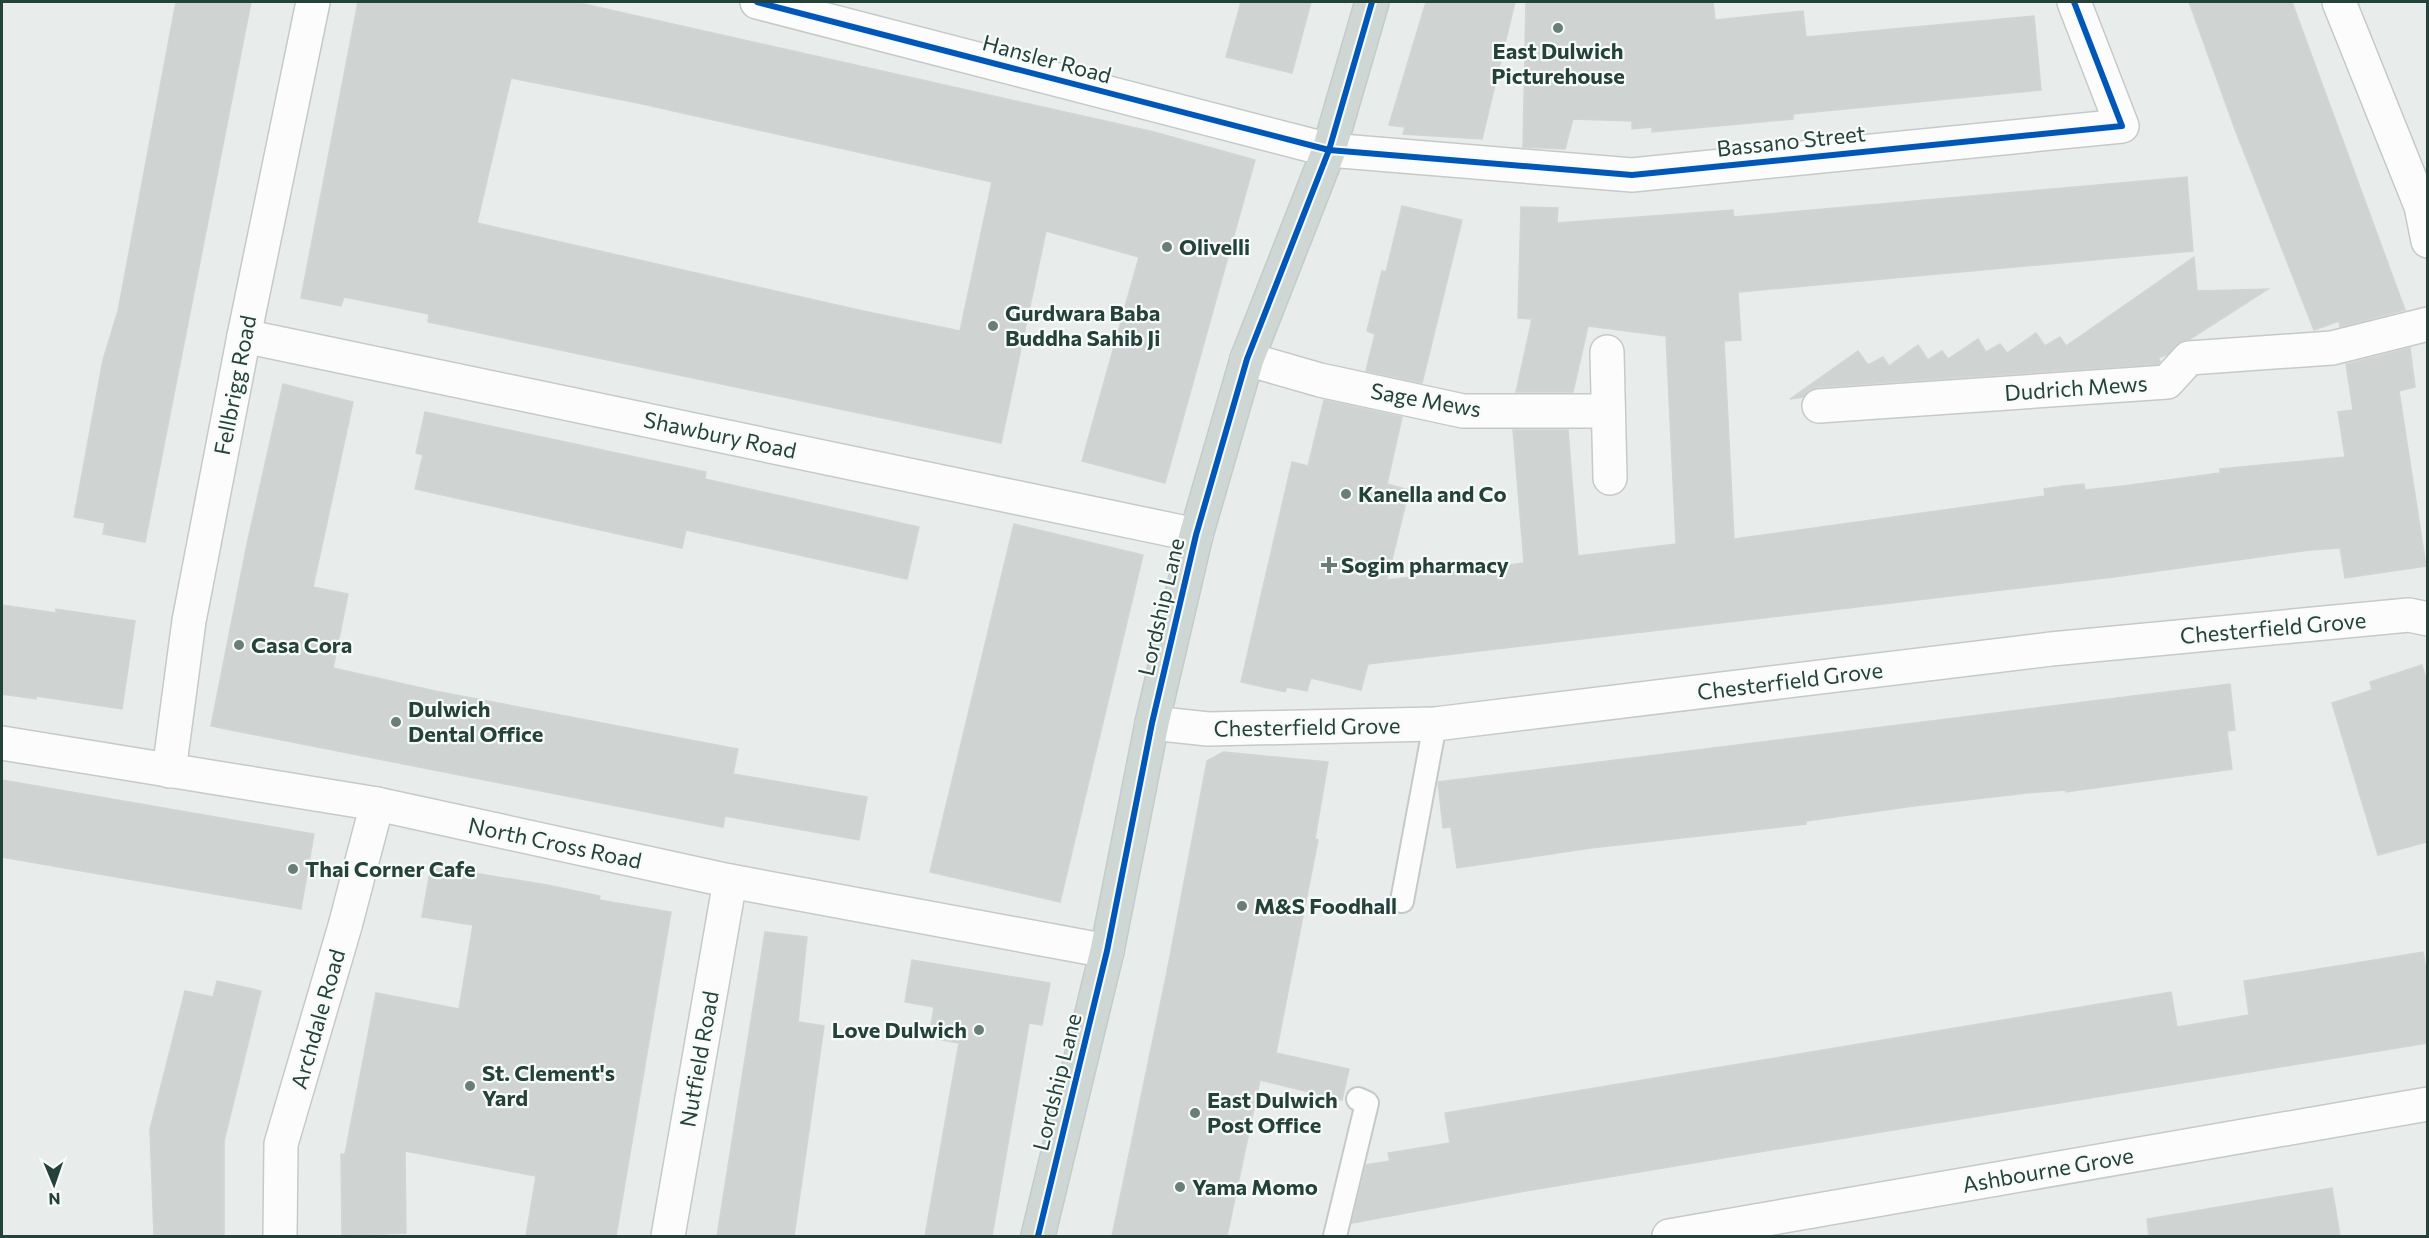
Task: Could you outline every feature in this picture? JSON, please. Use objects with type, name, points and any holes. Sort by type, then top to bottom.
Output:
[{"type":"main road","name":"Lordship Lane","points":[[1038,1236],[1107,951],[1152,723],[1196,535],[1247,359],[1329,150],[1372,2]]},
{"type":"street","name":"Fellbrigg Road","points":[[169,771],[189,621],[244,336],[313,2]]},
{"type":"street","name":"Hansler Road","points":[[757,2],[1329,150]]},
{"type":"street","name":"Bassano Street","points":[[1329,150],[1632,175],[2122,126],[2074,2]]},
{"type":"street","points":[[2339,2],[2424,204],[2427,241]]},
{"type":"street","name":"Dudrich Mews","points":[[1820,406],[2167,382],[2189,358],[2332,348],[2427,324]]},
{"type":"street","name":"Shawbury Road","points":[[244,336],[1196,535]]},
{"type":"street","points":[[1607,352],[1610,478]]},
{"type":"street","name":"Sage Mews","points":[[1247,359],[1320,380],[1463,411],[1608,411]]},
{"type":"street","name":"Chesterfield Grove","points":[[1152,723],[1208,729],[1435,724],[2051,649],[2409,615],[2427,619]]},
{"type":"street","name":"North Cross Road","points":[[2,743],[377,804],[730,881],[1107,951]]},
{"type":"street","name":"Archdale Road","points":[[280,1236],[281,1144],[345,926],[377,804]]},
{"type":"street","name":"Nutfield Road","points":[[668,1236],[730,881]]},
{"type":"street","name":"Ashbourne Grove","points":[[1669,1236],[2427,1104]]},
{"type":"lane","points":[[1402,901],[1435,724]]},
{"type":"lane","points":[[1335,1236],[1367,1103],[1358,1099]]},
{"type":"building","points":[[176,2],[251,2],[145,542],[103,534],[105,523],[74,517],[103,360],[118,311]]},
{"type":"building","points":[[358,2],[575,2],[1154,132],[1255,160],[1165,483],[1082,461],[1139,257],[1046,231],[1001,443],[428,322],[429,314],[344,297],[341,306],[301,298]],"holes":[[[511,78],[638,103],[992,182],[960,331],[477,223]]]},
{"type":"building","points":[[1241,2],[1311,2],[1292,73],[1226,57]]},
{"type":"building","points":[[1426,2],[1515,2],[1482,139],[1403,134],[1405,127],[1389,125]]},
{"type":"building","points":[[1526,2],[1713,2],[1715,20],[1803,11],[1806,37],[2034,16],[2041,90],[1793,114],[1793,119],[1652,132],[1652,127],[1632,129],[1632,121],[1573,119],[1565,149],[1523,147]]},
{"type":"building","points":[[2189,2],[2292,2],[2405,310],[2340,327],[2339,321],[2314,330],[2236,132]]},
{"type":"building","points":[[2187,177],[2193,251],[1738,292],[1741,340],[1724,341],[1734,539],[2045,496],[2044,489],[2064,486],[2084,484],[2085,490],[2220,473],[2220,469],[2345,457],[2338,412],[2353,410],[2346,364],[2410,348],[2415,387],[2399,391],[2426,566],[2345,578],[2340,548],[2310,550],[2114,577],[1368,664],[1361,690],[1311,678],[1307,691],[1287,687],[1285,692],[1241,682],[1292,462],[1308,466],[1324,400],[1402,417],[1387,484],[1409,490],[1387,580],[1524,563],[1513,430],[1568,430],[1578,556],[1676,544],[1666,336],[1588,326],[1573,392],[1516,392],[1532,319],[1518,318],[1521,207],[1558,208],[1557,223],[1733,210],[1734,217]]},
{"type":"building","points":[[1402,206],[1462,220],[1422,383],[1366,371],[1375,334],[1367,331],[1382,271],[1386,272]]},
{"type":"building","points":[[2194,257],[2197,291],[2268,289],[2190,339],[2176,345],[2168,354],[2158,358],[2160,361],[2158,364],[1818,387],[1809,390],[1803,397],[1790,399],[1858,351],[1868,365],[1883,357],[1889,366],[1918,345],[1928,360],[1942,351],[1948,359],[1978,339],[1986,352],[2000,344],[2007,353],[2036,333],[2045,346],[2060,337],[2066,346]]},
{"type":"building","points":[[283,384],[353,402],[313,587],[348,594],[333,668],[435,691],[738,749],[733,774],[867,797],[859,840],[725,816],[723,827],[211,726],[247,544]]},
{"type":"building","points":[[425,412],[706,472],[705,479],[919,527],[907,579],[686,530],[682,548],[415,489],[423,455],[416,453]]},
{"type":"building","points":[[1014,524],[1143,555],[1060,902],[930,872]]},
{"type":"building","points":[[2,605],[56,613],[56,609],[135,621],[122,709],[36,696],[36,699],[2,694]]},
{"type":"building","points":[[2422,665],[2427,683],[2427,842],[2378,855],[2332,703],[2372,690],[2370,682]]},
{"type":"building","points":[[2230,684],[2235,730],[2227,731],[2232,769],[2066,792],[2066,790],[2027,793],[1914,806],[1806,821],[1806,824],[1591,848],[1457,868],[1451,827],[1443,828],[1438,782]]},
{"type":"building","points":[[1223,752],[1328,762],[1315,839],[1318,840],[1276,1053],[1349,1069],[1342,1100],[1260,1080],[1227,1236],[1112,1236],[1167,972],[1207,761]]},
{"type":"building","points":[[2,780],[314,834],[301,909],[2,857]]},
{"type":"building","points":[[431,866],[547,885],[600,896],[599,900],[671,912],[616,1236],[526,1236],[536,1176],[405,1151],[406,1233],[342,1236],[341,1154],[345,1154],[376,993],[459,1009],[473,925],[422,917]]},
{"type":"building","points":[[765,932],[807,937],[798,1022],[824,1026],[794,1236],[717,1236]]},
{"type":"building","points":[[2423,952],[2427,977],[2427,1043],[1520,1192],[1352,1223],[1366,1165],[1390,1161],[1388,1153],[1450,1143],[1445,1113],[2171,992],[2177,1027],[2249,1015],[2244,981]]},
{"type":"building","points":[[912,960],[1050,983],[1042,1025],[1029,1023],[992,1236],[925,1236],[959,1043],[929,1038],[934,1007],[905,1002]]},
{"type":"building","points":[[217,981],[261,991],[224,1141],[224,1236],[154,1236],[150,1129],[185,991],[213,997]]},
{"type":"building","points":[[2332,1188],[2340,1236],[2149,1236],[2147,1219]]},
{"type":"cycle path","points":[[757,2],[1329,150],[1632,175],[2122,126],[2074,2]]},
{"type":"cycle path","points":[[1038,1236],[1107,951],[1152,723],[1196,535],[1247,359],[1329,150],[1372,2]]},
{"type":"place","name":"East Dulwich Picturehouse","points":[[1558,28]]},
{"type":"place","name":"Olivelli","points":[[1167,247]]},
{"type":"place","name":"Gurdwara Baba Buddha Sahib Ji","points":[[993,326]]},
{"type":"place","name":"Kanella and Co","points":[[1346,494]]},
{"type":"place","name":"Sogim pharmacy","points":[[1329,565]]},
{"type":"place","name":"Casa Cora","points":[[239,645]]},
{"type":"place","name":"Dulwich Dental Office","points":[[396,722]]},
{"type":"place","name":"Thai Corner Cafe","points":[[293,869]]},
{"type":"place","name":"M&S Foodhall","points":[[1242,906]]},
{"type":"place","name":"Love Dulwich","points":[[979,1030]]},
{"type":"place","name":"St. Clement's Yard","points":[[470,1086]]},
{"type":"place","name":"East Dulwich Post Office","points":[[1195,1113]]},
{"type":"place","name":"Yama Momo","points":[[1180,1187]]}]
